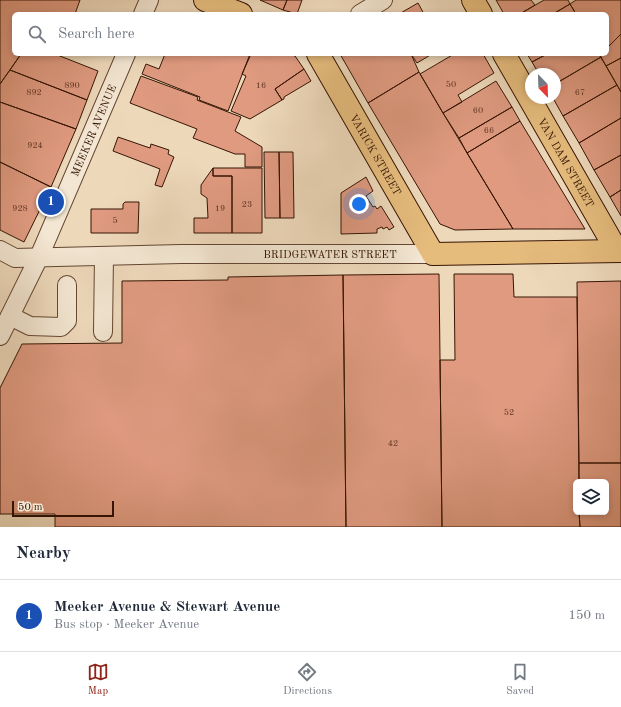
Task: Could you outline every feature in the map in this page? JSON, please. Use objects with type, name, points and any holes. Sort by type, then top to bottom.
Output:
[{"type":"main road","points":[[205,0],[236,12]]},
{"type":"main road","points":[[473,0],[480,12]]},
{"type":"main road","name":"VARICK STREET","points":[[319,56],[433,254]]},
{"type":"main road","name":"VAN DAM STREET","points":[[505,56],[619,251]]},
{"type":"main road","name":"BRIDGEWATER STREET","points":[[433,254],[619,251]]},
{"type":"street","points":[[144,12],[149,0]]},
{"type":"street","points":[[363,12],[383,0]]},
{"type":"street","name":"MEEKER AVENUE","points":[[0,336],[40,257],[125,56]]},
{"type":"street","name":"BRIDGEWATER STREET","points":[[0,250],[15,258],[433,254]]},
{"type":"street","points":[[103,332],[104,256]]},
{"type":"street","points":[[10,316],[30,326],[61,327],[67,321],[67,285]]},
{"type":"building","points":[[0,0],[80,0],[76,12],[12,12],[12,56],[20,56],[0,84]]},
{"type":"building","points":[[260,0],[287,0],[283,10]]},
{"type":"building","points":[[287,0],[302,0],[298,12],[283,10]]},
{"type":"building","points":[[496,0],[531,0],[535,5],[523,12],[503,12]]},
{"type":"building","points":[[544,0],[568,0],[570,4],[556,12],[523,12]]},
{"type":"building","points":[[576,0],[621,0],[621,34],[609,46],[609,12],[575,12],[570,4]]},
{"type":"building","points":[[418,3],[423,12],[402,12]]},
{"type":"building","points":[[570,4],[575,12],[556,12]]},
{"type":"building","points":[[621,34],[621,58],[606,66],[600,56],[609,56],[609,46]]},
{"type":"building","points":[[20,56],[60,56],[98,71],[87,100],[10,70]]},
{"type":"building","points":[[164,56],[249,56],[228,111],[199,100],[200,97],[142,74],[146,64],[159,69]]},
{"type":"building","points":[[250,56],[295,56],[304,69],[275,89],[282,100],[250,119],[231,111],[246,76],[242,74]]},
{"type":"building","points":[[341,56],[412,56],[419,72],[368,103]]},
{"type":"building","points":[[412,56],[429,56],[417,63]]},
{"type":"building","points":[[451,56],[484,56],[494,73],[458,95],[462,102],[443,113],[420,74]]},
{"type":"building","points":[[528,56],[543,56],[532,62]]},
{"type":"building","points":[[543,56],[601,57],[561,80],[561,68],[536,68],[532,62]]},
{"type":"building","points":[[601,57],[617,85],[563,116],[556,104],[561,104],[561,80]]},
{"type":"building","points":[[621,58],[621,92],[606,66]]},
{"type":"building","points":[[304,69],[311,81],[284,97],[282,100],[275,89]]},
{"type":"building","points":[[10,70],[87,100],[76,129],[0,102],[0,84]]},
{"type":"building","points":[[419,72],[513,229],[455,230],[440,224],[368,103]]},
{"type":"building","points":[[141,76],[198,97],[197,100],[241,117],[235,131],[262,147],[262,167],[245,167],[245,154],[235,154],[193,138],[197,129],[130,103]]},
{"type":"building","points":[[496,81],[512,107],[459,138],[443,113]]},
{"type":"building","points":[[617,85],[621,92],[621,118],[579,143],[563,116]]},
{"type":"building","points":[[0,102],[76,129],[51,187],[0,162]]},
{"type":"building","points":[[512,107],[520,121],[467,153],[459,138]]},
{"type":"building","points":[[621,118],[621,155],[594,170],[579,143]]},
{"type":"building","points":[[520,121],[585,229],[513,229],[467,153]]},
{"type":"building","points":[[118,137],[150,148],[151,144],[169,150],[168,154],[174,157],[162,187],[155,185],[160,169],[113,151]]},
{"type":"building","points":[[264,152],[279,152],[280,218],[265,218]]},
{"type":"building","points":[[279,152],[293,152],[294,218],[280,218]]},
{"type":"building","points":[[621,155],[621,190],[610,197],[594,170]]},
{"type":"building","points":[[0,162],[51,187],[24,242],[0,230]]},
{"type":"building","points":[[213,168],[213,176],[232,176],[232,233],[194,233],[194,218],[208,218],[207,198],[201,194],[201,185]]},
{"type":"building","points":[[213,168],[262,168],[262,233],[232,233],[232,176],[213,176]]},
{"type":"building","points":[[366,177],[373,191],[366,196],[373,207],[375,206],[377,209],[381,206],[394,227],[389,230],[387,227],[383,229],[382,227],[377,229],[377,233],[341,234],[341,193]]},
{"type":"building","points":[[621,190],[621,216],[610,197]]},
{"type":"building","points":[[125,202],[139,202],[138,233],[91,233],[91,209],[123,209],[123,204]]},
{"type":"building","points":[[439,274],[442,527],[346,527],[343,275]]},
{"type":"building","points":[[454,274],[513,274],[514,297],[577,297],[579,479],[573,479],[573,515],[579,515],[580,527],[442,527],[440,360],[455,360]]},
{"type":"building","points":[[343,275],[346,527],[55,527],[55,514],[0,514],[0,388],[22,344],[122,343],[122,281],[228,280],[228,277]]},
{"type":"building","points":[[621,281],[621,463],[579,463],[577,282]]},
{"type":"building","points":[[579,463],[621,463],[621,527],[580,527],[579,515],[609,515],[609,479],[579,479]]},
{"type":"place","name":"Meeker Avenue & Stewart Avenue","points":[[51,202]]}]
